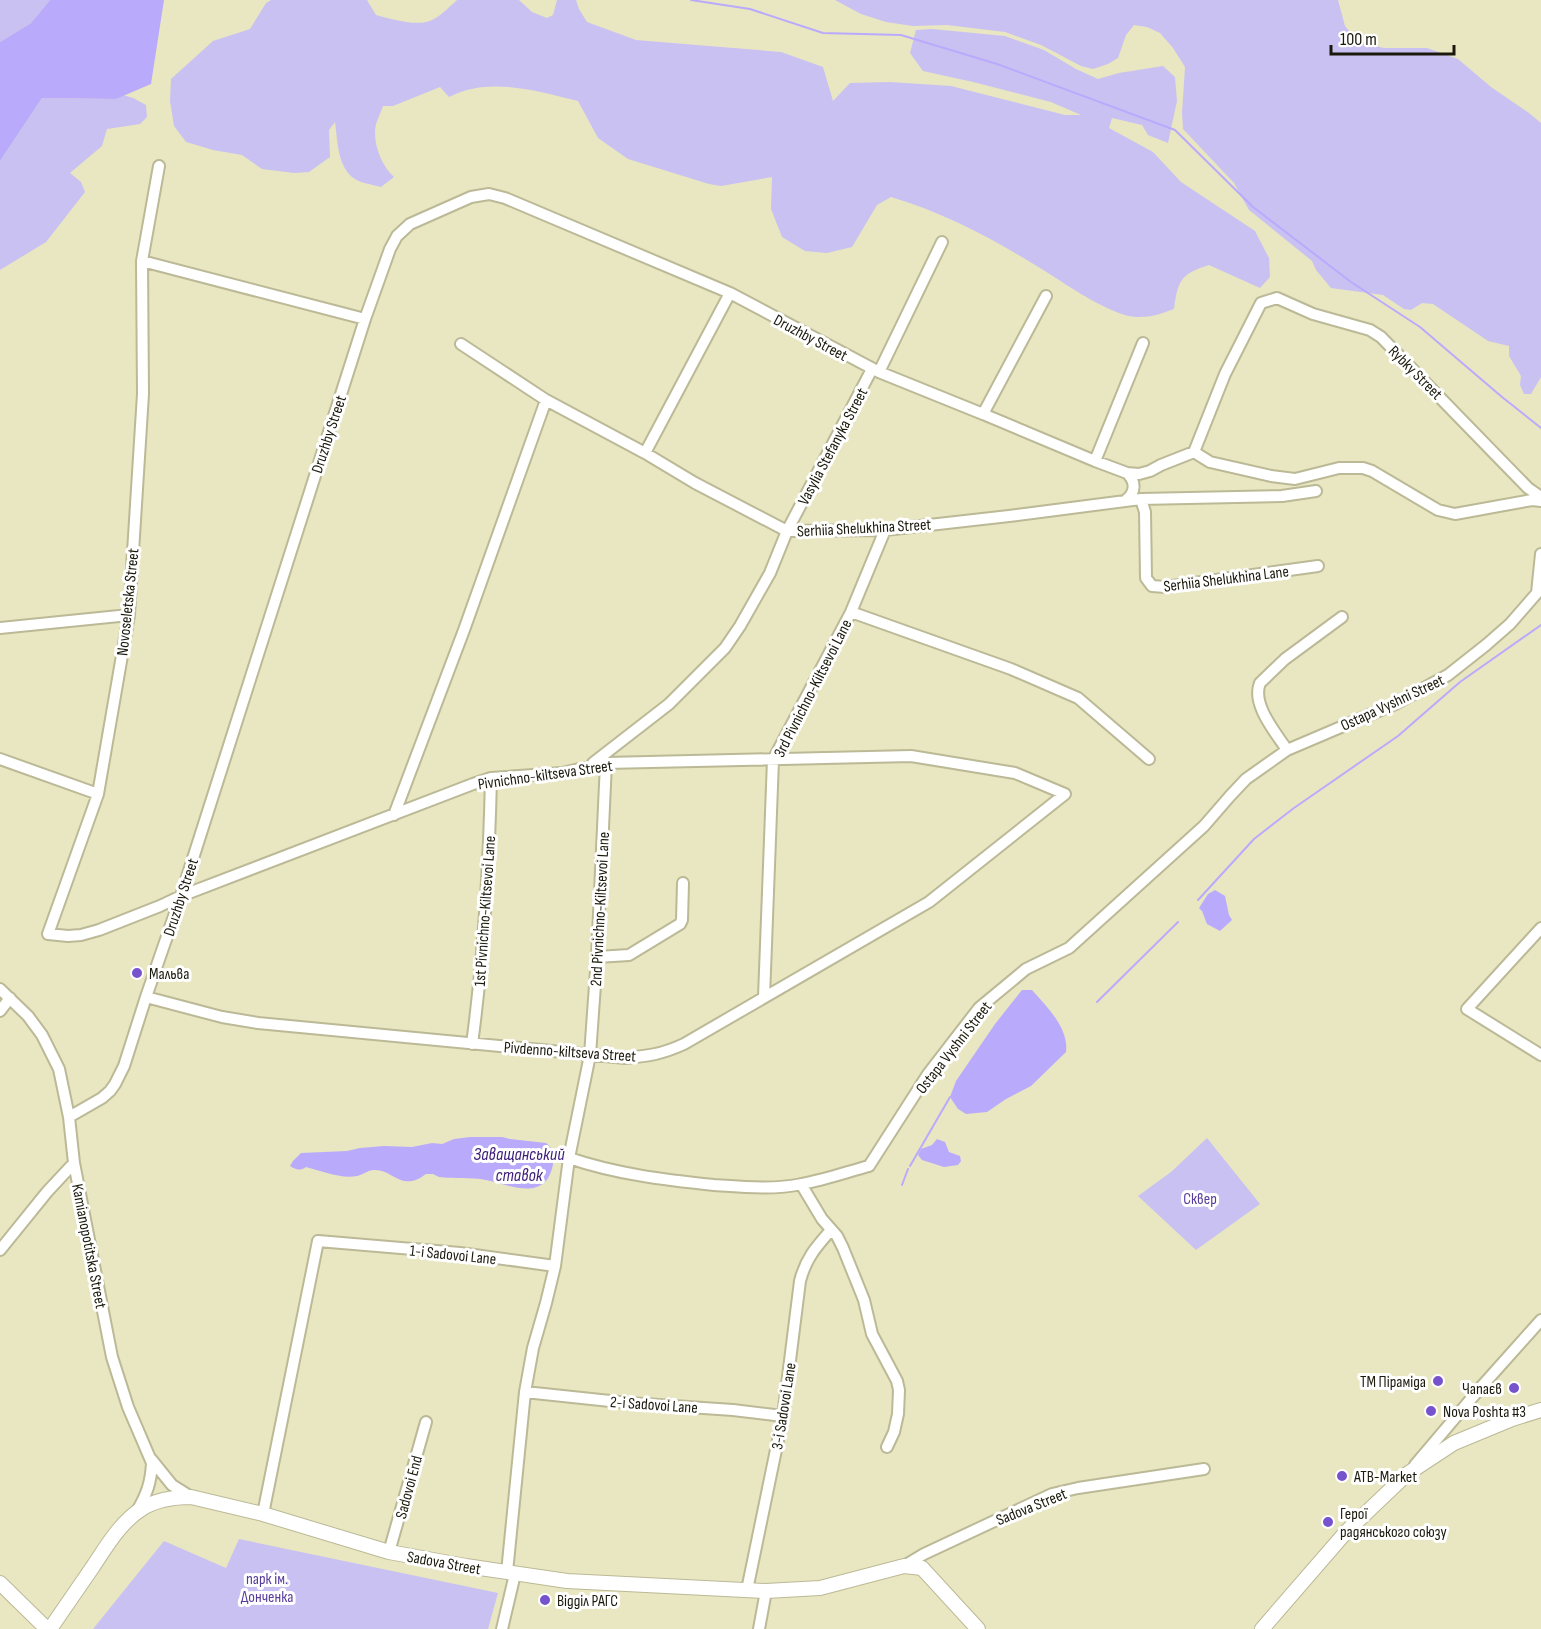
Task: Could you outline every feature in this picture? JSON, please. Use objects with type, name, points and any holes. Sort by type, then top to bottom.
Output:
[{"type":"main road","points":[[1262,1629],[1346,1532],[1407,1474],[1454,1443],[1541,1410]]},
{"type":"main road","name":"Sadova Street","points":[[49,1629],[105,1549],[136,1512],[162,1500],[191,1497],[262,1514],[389,1552],[567,1581],[766,1591],[820,1588],[909,1567]]},
{"type":"main road","points":[[909,1567],[922,1568],[978,1629]]},
{"type":"main road","points":[[0,1582],[49,1629]]},
{"type":"street","name":"Novoseletska Street","points":[[48,934],[98,794],[129,615],[143,394],[142,261],[159,166]]},
{"type":"street","name":"Druzhby Street","points":[[69,1117],[102,1098],[116,1084],[124,1066],[181,896],[365,319],[390,249],[397,236],[410,224],[471,197],[489,194],[505,198],[730,293],[875,370],[1127,473]]},
{"type":"street","points":[[875,370],[942,242]]},
{"type":"street","points":[[142,261],[365,319]]},
{"type":"street","points":[[645,453],[730,293]]},
{"type":"street","points":[[983,414],[1046,296]]},
{"type":"street","name":"Rybky Street","points":[[1277,298],[1313,314],[1370,330],[1381,337],[1541,499],[1455,514],[1438,510],[1363,468],[1339,468],[1295,479],[1210,462],[1194,452],[1225,374],[1261,303],[1277,298]]},
{"type":"street","points":[[1095,461],[1143,343]]},
{"type":"street","name":"Serhiia Shelukhina Street","points":[[461,344],[546,400],[787,531],[885,530],[1126,500],[1282,496],[1316,491]]},
{"type":"street","name":"Vasylia Stefanyka Street","points":[[588,767],[669,704],[725,648],[770,573],[787,531],[875,370]]},
{"type":"street","points":[[394,814],[464,630],[546,400]]},
{"type":"street","points":[[1127,473],[1139,474],[1150,471],[1194,452]]},
{"type":"street","points":[[1126,500],[1132,494],[1134,485],[1127,473]]},
{"type":"street","name":"Serhiia Shelukhina Lane","points":[[1141,499],[1145,512],[1146,578],[1152,586],[1165,587],[1318,566]]},
{"type":"street","name":"3rd Pivnichno-Kiltsevoi Lane","points":[[764,997],[773,759],[851,612],[885,530]]},
{"type":"street","name":"Ostapa Vyshni Street","points":[[569,1158],[651,1178],[746,1187],[801,1184],[869,1166],[928,1074],[979,1008],[1026,969],[1069,948],[1203,826],[1246,779],[1275,757],[1395,704],[1448,675],[1486,645],[1510,624],[1539,593],[1541,554]]},
{"type":"street","points":[[851,612],[1011,669],[1078,699],[1149,759]]},
{"type":"street","points":[[0,628],[129,615]]},
{"type":"street","points":[[1287,750],[1260,706],[1258,688],[1260,683],[1285,659],[1342,617]]},
{"type":"street","name":"Pivnichno-kiltseva Street","points":[[48,934],[75,935],[99,930],[181,896],[491,778],[562,772],[606,763],[911,756],[1015,773],[1065,794]]},
{"type":"street","points":[[0,759],[98,794]]},
{"type":"street","name":"2nd Pivnichno-Kiltsevoi Lane","points":[[555,1266],[569,1158],[590,1055],[606,763]]},
{"type":"street","name":"1st Pivnichno-Kiltsevoi Lane","points":[[472,1044],[485,925],[491,778]]},
{"type":"street","name":"Pivdenno-kiltseva Street","points":[[146,997],[222,1017],[258,1023],[625,1058],[664,1053],[684,1044],[929,902],[1065,794]]},
{"type":"street","points":[[597,957],[629,955],[680,924],[683,883]]},
{"type":"street","points":[[1541,927],[1467,1009],[1541,1055]]},
{"type":"street","name":"Kamianopotitska Street","points":[[0,989],[28,1016],[42,1035],[59,1069],[69,1117],[74,1163],[112,1357],[128,1407],[152,1463],[147,1493],[136,1512]]},
{"type":"street","points":[[0,1011],[10,998]]},
{"type":"street","points":[[0,1250],[74,1163]]},
{"type":"street","points":[[801,1184],[843,1248],[864,1299],[872,1334],[897,1381],[898,1414],[894,1432],[887,1447]]},
{"type":"street","name":"3-i Sadovoi Lane","points":[[747,1590],[783,1416],[800,1281],[804,1266],[812,1251],[831,1230]]},
{"type":"street","name":"1-i Sadovoi Lane","points":[[262,1514],[318,1241],[460,1253],[555,1266]]},
{"type":"street","points":[[502,1629],[511,1573],[525,1392],[533,1348],[555,1266]]},
{"type":"street","points":[[1407,1474],[1541,1320]]},
{"type":"street","name":"2-i Sadovoi Lane","points":[[525,1392],[783,1416]]},
{"type":"street","name":"Sadovoi End","points":[[389,1552],[426,1422]]},
{"type":"street","points":[[150,1457],[172,1485],[191,1497]]},
{"type":"street","name":"Sadova Street","points":[[909,1567],[924,1554],[1052,1494],[1204,1469]]},
{"type":"street","points":[[759,1629],[766,1591]]},
{"type":"green space","points":[[0,0],[50,0],[31,23],[0,42]]},
{"type":"green space","points":[[271,0],[367,0],[376,15],[421,23],[434,19],[457,0],[519,0],[532,12],[547,18],[553,15],[557,0],[576,0],[587,22],[636,40],[781,52],[823,67],[833,101],[850,83],[890,82],[951,86],[1065,115],[1081,115],[1051,102],[923,71],[910,53],[916,30],[932,29],[1005,36],[1044,50],[1098,79],[1163,66],[1175,77],[1177,101],[1168,143],[1148,135],[1142,125],[1112,118],[1109,128],[1153,152],[1181,182],[1255,231],[1269,258],[1270,277],[1260,288],[1209,265],[1186,275],[1182,280],[1174,309],[1150,316],[1125,315],[1092,300],[987,237],[930,210],[891,197],[877,205],[852,247],[827,253],[805,251],[782,237],[771,209],[772,177],[721,186],[628,159],[598,138],[578,101],[513,87],[480,87],[449,97],[440,87],[393,106],[383,106],[376,124],[375,138],[382,160],[394,177],[381,187],[361,182],[347,172],[338,148],[335,122],[329,130],[330,157],[309,172],[294,173],[262,169],[242,155],[186,142],[174,126],[170,101],[171,79],[213,41],[250,29],[266,3]]},
{"type":"green space","points":[[835,0],[1338,0],[1345,26],[1358,42],[1384,48],[1427,48],[1458,59],[1491,87],[1541,123],[1541,377],[1531,394],[1524,394],[1520,385],[1521,376],[1509,356],[1509,346],[1488,341],[1433,304],[1422,303],[1411,310],[1404,309],[1383,295],[1331,288],[1316,270],[1312,261],[1249,210],[1234,183],[1183,129],[1185,67],[1160,33],[1147,27],[1134,25],[1126,35],[1118,58],[1093,69],[1081,66],[1041,45],[1005,32],[947,25],[913,26],[886,22],[861,14]]},
{"type":"green space","points":[[123,95],[146,105],[147,117],[140,124],[107,129],[102,146],[70,173],[81,182],[85,192],[46,242],[0,270],[0,161],[42,98],[116,99]]},
{"type":"green space","name":"Сквер","points":[[1207,1138],[1260,1204],[1196,1250],[1138,1196],[1171,1172]]},
{"type":"green space","name":"парк ім. Донченка","points":[[239,1539],[498,1593],[488,1629],[93,1629],[164,1541],[226,1568]]},
{"type":"water","points":[[50,0],[164,0],[151,84],[116,99],[42,98],[0,161],[0,42],[31,23]]},
{"type":"water","points":[[1215,890],[1225,896],[1232,920],[1220,931],[1207,924],[1199,908],[1208,894]]},
{"type":"water","points":[[1022,990],[1032,990],[1056,1018],[1064,1035],[1066,1052],[1031,1086],[987,1112],[966,1114],[958,1109],[950,1097],[956,1081],[995,1024]]},
{"type":"water","name":"Заващанський ставок","points":[[502,1137],[546,1143],[553,1155],[549,1176],[543,1184],[535,1188],[526,1188],[480,1179],[439,1177],[433,1174],[404,1181],[381,1171],[372,1170],[357,1176],[344,1176],[306,1167],[298,1170],[290,1166],[301,1153],[347,1151],[384,1146],[412,1147],[432,1143],[442,1144],[454,1139]]},
{"type":"water","points":[[937,1139],[945,1142],[949,1152],[960,1156],[961,1161],[958,1165],[944,1167],[922,1160],[918,1155],[921,1149],[932,1145]]},
{"type":"waterway","points":[[691,0],[750,9],[823,33],[901,35],[997,64],[1175,130],[1253,207],[1351,282],[1420,327],[1541,428]]},
{"type":"waterway","points":[[1198,900],[1254,839],[1294,808],[1398,736],[1460,682],[1541,625]]},
{"type":"waterway","points":[[1097,1002],[1178,922]]},
{"type":"waterway","points":[[910,1166],[950,1097]]},
{"type":"waterway","points":[[902,1185],[908,1169]]},
{"type":"place","name":"Мальва","points":[[137,973]]},
{"type":"place","name":"ТМ Піраміда","points":[[1438,1381]]},
{"type":"place","name":"Чапаєв","points":[[1514,1388]]},
{"type":"place","name":"Nova Poshta #3","points":[[1431,1411]]},
{"type":"place","name":"ATB-Market","points":[[1342,1476]]},
{"type":"place","name":"Герої радянського союзу","points":[[1328,1522]]},
{"type":"place","name":"Відділ РАГС","points":[[545,1600]]}]
